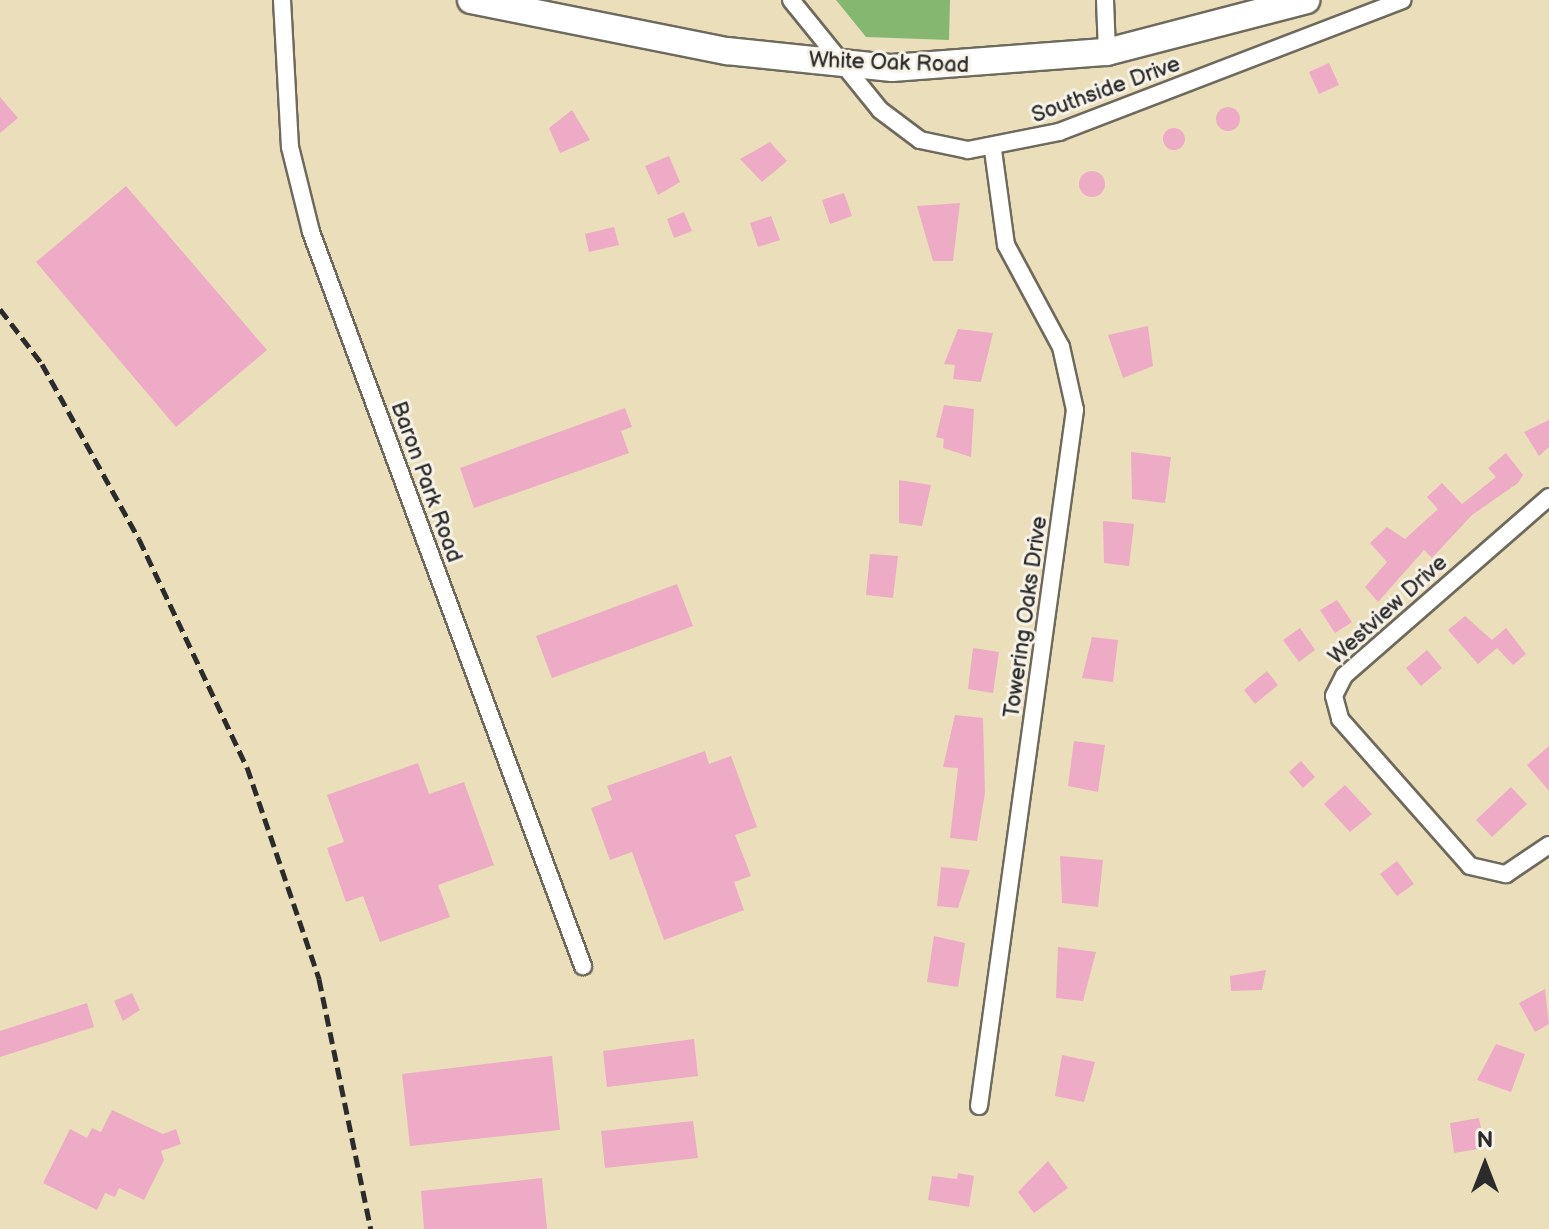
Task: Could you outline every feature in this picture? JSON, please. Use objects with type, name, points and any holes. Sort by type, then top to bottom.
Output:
[{"type":"main road","name":"White Oak Road","points":[[471,0],[675,41],[842,65],[1000,65],[1107,52],[1306,0]]},
{"type":"street","name":"Baron Park Road","points":[[282,0],[287,123],[311,232],[583,966]]},
{"type":"street","name":"Southside Drive","points":[[791,0],[880,110],[920,140],[993,150],[1059,132],[1403,0]]},
{"type":"street","points":[[1105,0],[1107,52]]},
{"type":"street","name":"Towering Oaks Drive","points":[[979,1106],[1075,410],[1061,347],[1006,245],[993,150]]},
{"type":"street","name":"Westview Drive","points":[[1549,497],[1344,676],[1334,696],[1340,719],[1470,866],[1493,875],[1516,871],[1549,845]]},
{"type":"green space","points":[[836,0],[950,0],[949,40],[866,37]]},
{"type":"building","points":[[1329,63],[1339,85],[1319,94],[1309,72]]},
{"type":"building","points":[[0,97],[18,118],[0,133]]},
{"type":"building","points":[[1228,107],[1237,110],[1240,119],[1237,128],[1228,131],[1219,128],[1216,119],[1219,110]]},
{"type":"building","points":[[572,110],[590,140],[560,153],[549,128]]},
{"type":"building","points":[[1174,128],[1182,131],[1185,139],[1182,147],[1174,150],[1166,147],[1163,139],[1166,131]]},
{"type":"building","points":[[770,142],[787,161],[762,182],[740,159]]},
{"type":"building","points":[[669,156],[680,182],[658,195],[645,166]]},
{"type":"building","points":[[1092,171],[1101,175],[1105,184],[1101,193],[1092,197],[1083,193],[1079,184],[1083,175]]},
{"type":"building","points":[[126,186],[267,350],[176,427],[36,262]]},
{"type":"building","points":[[844,193],[852,216],[830,224],[822,200]]},
{"type":"building","points":[[960,203],[953,261],[933,261],[917,206]]},
{"type":"building","points":[[684,212],[692,231],[674,238],[667,219]]},
{"type":"building","points":[[771,216],[780,240],[758,247],[750,223]]},
{"type":"building","points":[[614,227],[619,245],[589,252],[585,234]]},
{"type":"building","points":[[1148,326],[1153,366],[1123,378],[1108,335]]},
{"type":"building","points":[[958,329],[993,333],[981,382],[953,379],[955,365],[944,364]]},
{"type":"building","points":[[944,405],[974,409],[971,457],[943,448],[944,439],[936,437]]},
{"type":"building","points":[[625,408],[632,427],[621,431],[629,453],[474,508],[460,468]]},
{"type":"building","points":[[1549,420],[1549,447],[1539,456],[1524,432]]},
{"type":"building","points":[[1131,452],[1171,457],[1165,503],[1132,499]]},
{"type":"building","points":[[1506,453],[1523,475],[1518,483],[1472,515],[1432,558],[1424,550],[1378,602],[1365,587],[1387,562],[1370,543],[1387,527],[1405,539],[1438,509],[1427,497],[1442,483],[1462,504],[1496,477],[1488,468]]},
{"type":"building","points":[[899,480],[931,485],[922,526],[899,523]]},
{"type":"building","points":[[1103,521],[1134,524],[1129,566],[1104,563]]},
{"type":"building","points":[[870,554],[898,556],[893,598],[866,595]]},
{"type":"building","points":[[677,584],[693,626],[552,678],[536,636]]},
{"type":"building","points":[[1337,600],[1352,622],[1335,633],[1320,610]]},
{"type":"building","points":[[1465,616],[1492,640],[1506,628],[1526,654],[1513,665],[1497,648],[1478,664],[1448,630]]},
{"type":"building","points":[[1300,628],[1315,650],[1299,662],[1283,640]]},
{"type":"building","points":[[1092,637],[1118,640],[1113,682],[1082,678]]},
{"type":"building","points":[[973,648],[999,652],[993,693],[968,689]]},
{"type":"building","points":[[1427,650],[1442,668],[1421,686],[1406,668]]},
{"type":"building","points":[[1267,671],[1278,685],[1255,704],[1244,690]]},
{"type":"building","points":[[955,715],[983,718],[985,793],[977,841],[950,838],[958,768],[943,767]]},
{"type":"building","points":[[1074,741],[1105,745],[1098,792],[1068,786]]},
{"type":"building","points":[[1549,746],[1549,791],[1527,765]]},
{"type":"building","points":[[705,751],[709,764],[731,756],[757,827],[735,835],[751,876],[734,882],[744,910],[664,940],[632,852],[610,860],[591,808],[612,800],[607,786]]},
{"type":"building","points":[[1301,761],[1315,777],[1303,788],[1289,772]]},
{"type":"building","points":[[418,763],[429,794],[464,782],[494,865],[438,885],[450,917],[380,942],[363,896],[346,902],[327,848],[344,842],[327,795]]},
{"type":"building","points":[[1345,785],[1372,814],[1350,832],[1324,804]]},
{"type":"building","points":[[1511,787],[1527,804],[1492,837],[1476,820]]},
{"type":"building","points":[[1060,856],[1103,860],[1098,907],[1062,903]]},
{"type":"building","points":[[1397,861],[1414,884],[1397,896],[1380,874]]},
{"type":"building","points":[[941,867],[970,870],[958,908],[937,906]]},
{"type":"building","points":[[934,936],[965,943],[958,987],[927,982]]},
{"type":"building","points":[[1058,947],[1096,952],[1083,1001],[1056,998]]},
{"type":"building","points":[[1266,970],[1262,990],[1231,991],[1230,976]]},
{"type":"building","points":[[1545,989],[1549,1024],[1535,1032],[1519,1003]]},
{"type":"building","points":[[132,993],[140,1010],[123,1021],[114,1001]]},
{"type":"building","points":[[87,1003],[94,1027],[0,1057],[0,1031]]},
{"type":"building","points":[[694,1039],[698,1076],[607,1087],[603,1051]]},
{"type":"building","points":[[1496,1044],[1525,1054],[1511,1092],[1477,1080]]},
{"type":"building","points":[[1062,1055],[1095,1062],[1084,1102],[1055,1096]]},
{"type":"building","points":[[552,1056],[560,1130],[410,1146],[402,1074]]},
{"type":"building","points":[[112,1110],[163,1134],[176,1129],[181,1144],[161,1151],[164,1160],[144,1200],[119,1188],[115,1197],[105,1193],[97,1210],[43,1183],[70,1129],[87,1138],[92,1128],[101,1132]]},
{"type":"building","points":[[1479,1118],[1485,1148],[1454,1153],[1450,1123]]},
{"type":"building","points":[[693,1121],[698,1158],[605,1168],[601,1131]]},
{"type":"building","points":[[1048,1161],[1068,1188],[1034,1213],[1018,1192]]},
{"type":"building","points":[[958,1173],[974,1176],[969,1207],[928,1200],[932,1176],[957,1179]]},
{"type":"building","points":[[542,1178],[547,1229],[424,1229],[421,1191]]},
{"type":"railway","points":[[0,309],[42,364],[139,539],[247,767],[319,979],[371,1229]]}]
